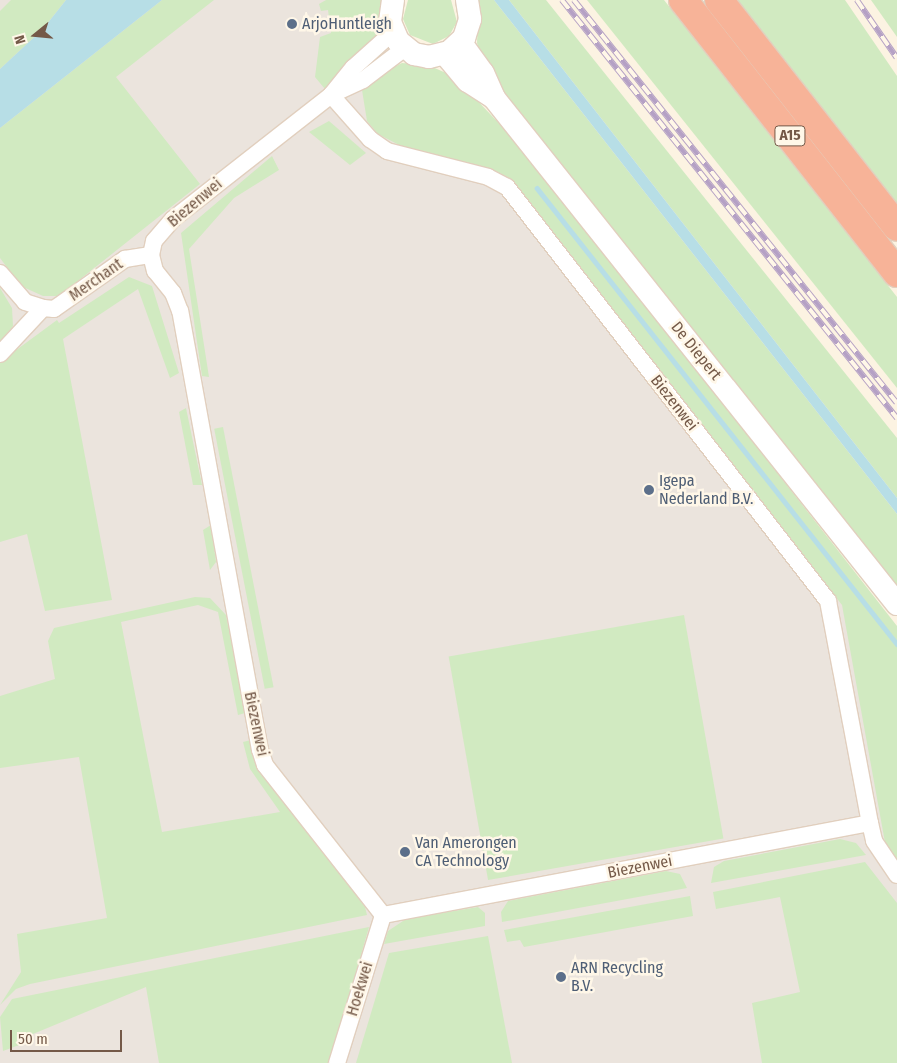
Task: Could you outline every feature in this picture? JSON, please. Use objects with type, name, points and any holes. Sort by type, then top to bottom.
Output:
[{"type":"highway","name":"A15","points":[[683,0],[897,273]]},
{"type":"highway","name":"A15","points":[[719,0],[897,227]]},
{"type":"main road","points":[[394,0],[390,16],[399,40],[424,57],[453,49],[469,26],[466,0]]},
{"type":"main road","name":"De Diepert","points":[[453,49],[483,73],[494,98],[897,604]]},
{"type":"street","name":"Biezenwei","points":[[399,40],[353,68],[331,95],[173,218],[154,241],[151,256],[155,271],[172,293],[180,311],[260,750],[265,765],[384,915],[870,824]]},
{"type":"street","name":"Biezenwei","points":[[331,95],[387,151],[488,177],[507,187],[828,601],[870,824],[882,857],[897,875]]},
{"type":"street","name":"Merchant","points":[[44,308],[54,309],[125,259],[151,256]]},
{"type":"street","points":[[0,273],[24,302],[44,308],[14,343],[0,354]]},
{"type":"street","name":"Hoekwei","points":[[337,1063],[384,915]]},
{"type":"shaded area","points":[[0,0],[337,0],[348,58],[537,188],[897,654],[897,1063],[0,1063]]},
{"type":"green space","points":[[11,0],[66,0],[43,29],[0,69],[0,11]]},
{"type":"green space","points":[[162,0],[214,0],[116,77],[200,184],[59,296],[43,296],[21,286],[0,258],[0,128]]},
{"type":"green space","points":[[326,0],[385,0],[377,36],[325,89],[315,77],[320,37],[331,33],[328,10],[321,11],[319,4]]},
{"type":"green space","points":[[408,0],[451,0],[457,22],[449,36],[433,44],[410,35],[403,19]]},
{"type":"green space","points":[[479,0],[494,0],[897,514],[897,593],[507,97],[483,62],[477,43]]},
{"type":"green space","points":[[509,0],[546,0],[897,438],[897,498]]},
{"type":"green space","points":[[587,0],[664,0],[897,297],[897,388]]},
{"type":"green space","points":[[737,0],[845,0],[897,76],[897,203]]},
{"type":"green space","points":[[871,0],[897,0],[897,37]]},
{"type":"green space","points":[[402,63],[428,65],[455,77],[528,154],[897,626],[897,862],[886,848],[842,605],[506,176],[401,146],[378,134],[367,121],[362,90],[381,73]]},
{"type":"green space","points":[[329,121],[366,153],[350,165],[309,132]]},
{"type":"green space","points":[[272,156],[279,170],[234,198],[189,249],[209,377],[202,376],[181,233]]},
{"type":"green space","points":[[129,277],[152,286],[179,373],[170,378],[138,289],[63,339],[112,600],[45,611],[27,534],[0,542],[0,362],[57,320],[59,323]]},
{"type":"green space","points":[[0,288],[12,308],[13,326],[0,343]]},
{"type":"green space","points":[[186,408],[202,485],[193,485],[179,412]]},
{"type":"green space","points":[[223,427],[274,687],[265,689],[214,429]]},
{"type":"green space","points":[[211,525],[216,562],[210,570],[203,530]]},
{"type":"green space","points":[[195,597],[210,598],[226,615],[245,713],[238,715],[218,612],[198,605],[121,622],[162,832],[280,812],[250,769],[243,742],[251,740],[254,759],[365,907],[367,915],[30,984],[16,989],[0,1005],[21,972],[17,934],[107,918],[79,757],[0,768],[0,696],[55,679],[48,641],[54,628]]},
{"type":"green space","points":[[684,615],[723,839],[488,880],[449,657]]},
{"type":"green space","points":[[840,839],[856,843],[866,855],[711,883],[714,867],[724,861]]},
{"type":"green space","points":[[865,862],[897,903],[897,1063],[762,1063],[752,1003],[800,992],[780,897],[716,909],[713,892]]},
{"type":"green space","points":[[666,871],[680,874],[687,888],[502,922],[501,912],[508,901]]},
{"type":"green space","points":[[690,896],[693,916],[524,947],[520,940],[507,942],[504,930]]},
{"type":"green space","points":[[478,907],[485,913],[485,926],[384,944],[388,931],[406,919]]},
{"type":"green space","points":[[369,927],[330,1063],[159,1063],[146,987],[21,1039],[22,1044],[3,1051],[0,1017],[12,999]]},
{"type":"green space","points":[[488,936],[512,1063],[356,1063],[389,953]]},
{"type":"water","points":[[66,0],[162,0],[0,128],[0,69],[43,29]]},
{"type":"water","points":[[494,0],[509,0],[897,498],[897,514]]},
{"type":"waterway","points":[[537,188],[897,644]]},
{"type":"railway","points":[[562,0],[897,418]]},
{"type":"railway","points":[[574,0],[897,403]]},
{"type":"railway","points":[[857,0],[897,58]]},
{"type":"place","name":"ArjoHuntleigh","points":[[292,24]]},
{"type":"place","name":"Igepa Nederland B.V.","points":[[649,490]]},
{"type":"place","name":"Van Amerongen CA Technology","points":[[405,852]]},
{"type":"place","name":"ARN Recycling B.V.","points":[[561,977]]}]
